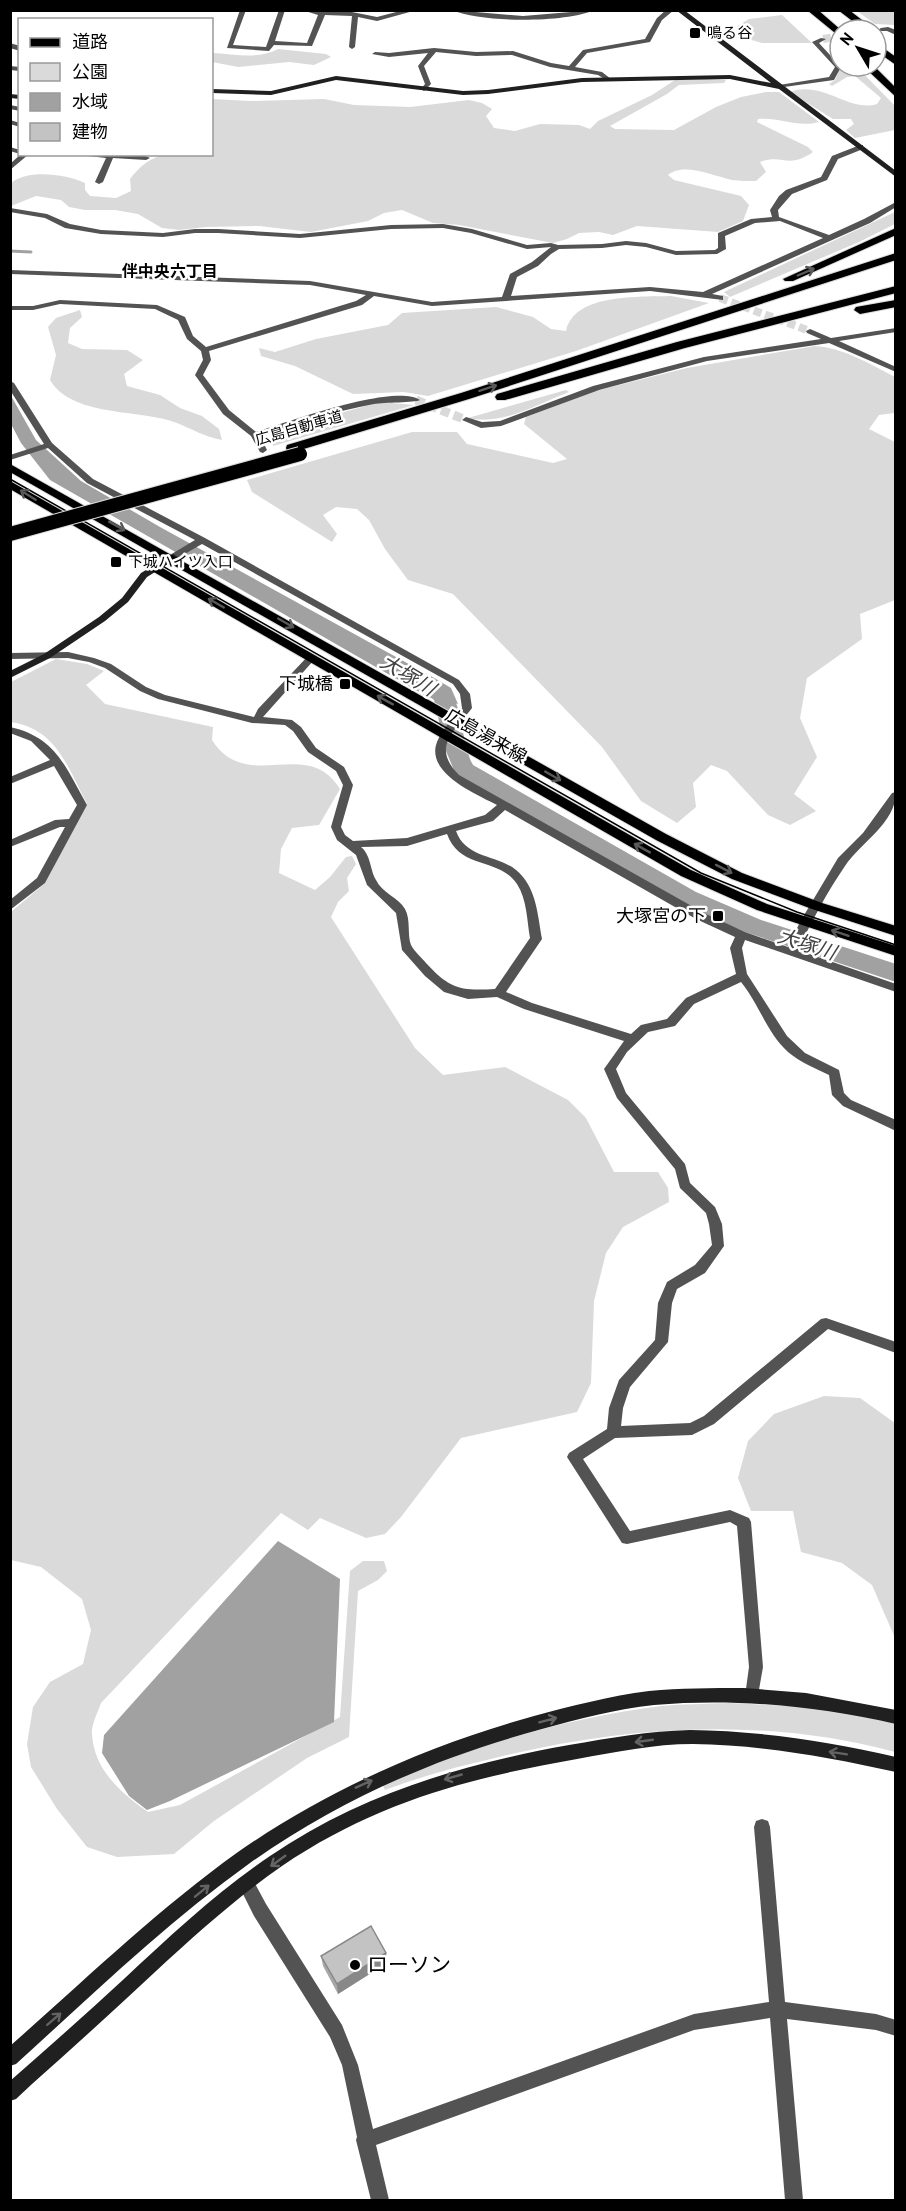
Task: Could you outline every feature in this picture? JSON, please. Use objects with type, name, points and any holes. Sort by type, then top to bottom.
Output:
[{"type":"highway","points":[[815,14],[828,25]]},
{"type":"highway","points":[[880,78],[896,94]]},
{"type":"highway","points":[[594,354],[699,317],[896,231]]},
{"type":"highway","points":[[594,354],[896,256]]},
{"type":"highway","points":[[555,382],[896,289]]},
{"type":"highway","points":[[555,382],[896,303]]},
{"type":"highway","name":"広島自動車道","points":[[10,534],[296,451],[594,354]]},
{"type":"highway","name":"広島自動車道","points":[[10,525],[555,382]]},
{"type":"main road","name":"広島湯来線","points":[[10,467],[175,556],[431,706],[462,720],[680,847],[737,876],[817,906],[896,931]]},
{"type":"main road","name":"広島湯来線","points":[[10,484],[441,736],[472,749],[686,873],[803,927],[896,951]]},
{"type":"street","points":[[243,10],[229,47],[268,49],[282,10]]},
{"type":"street","points":[[305,10],[377,19],[414,10]]},
{"type":"street","points":[[455,10],[505,19],[540,19],[592,10]]},
{"type":"street","points":[[571,68],[582,54],[593,48],[648,41],[659,19],[671,10]]},
{"type":"street","points":[[679,10],[896,175]]},
{"type":"street","points":[[271,43],[309,46],[322,13]]},
{"type":"street","points":[[352,46],[355,15]]},
{"type":"street","points":[[213,91],[271,93],[336,78],[377,81],[441,92],[488,92],[553,83],[608,79],[721,77],[779,87],[832,79],[838,67],[815,42],[823,39]]},
{"type":"street","points":[[424,89],[428,84],[421,66],[434,50]]},
{"type":"street","points":[[375,54],[389,55],[434,50],[476,54],[513,53],[550,65],[600,73],[608,79]]},
{"type":"street","points":[[776,219],[774,210],[782,198],[824,178],[835,158],[860,147]]},
{"type":"street","points":[[10,168],[24,156]]},
{"type":"street","points":[[98,156],[147,158]]},
{"type":"street","points":[[99,183],[110,157]]},
{"type":"street","points":[[704,294],[867,221],[896,204]]},
{"type":"street","points":[[10,210],[47,216],[68,226],[100,232],[163,236],[195,231],[218,231],[300,236],[391,227],[443,226],[472,231],[527,247],[602,246],[626,243],[646,245],[676,253],[717,252],[722,249],[723,245],[721,235],[754,221],[776,219],[788,220],[830,238]]},
{"type":"street","points":[[506,298],[513,276],[535,264],[548,252],[558,247]]},
{"type":"street","points":[[10,272],[310,283],[432,304],[650,289],[704,294],[720,298]]},
{"type":"street","points":[[10,308],[33,308],[60,302],[157,307],[182,319],[184,329],[199,347],[205,350],[359,303],[371,295]]},
{"type":"street","points":[[466,420],[481,425],[501,423],[596,388],[707,358],[896,330]]},
{"type":"street","points":[[810,332],[896,370]]},
{"type":"street","points":[[205,350],[207,360],[199,375],[226,412],[255,435],[263,450]]},
{"type":"street","points":[[10,383],[47,446],[90,481],[456,682],[465,694],[467,708],[462,720],[441,736],[438,755],[443,767],[455,777],[700,916],[741,935],[896,988]]},
{"type":"street","points":[[255,435],[380,399],[406,397],[416,400]]},
{"type":"street","points":[[15,457],[47,446]]},
{"type":"street","points":[[10,675],[47,656],[102,619],[126,600],[144,575],[199,542]]},
{"type":"street","points":[[10,656],[68,655],[91,660],[108,666],[143,689],[162,697],[257,720],[288,722],[297,729],[312,750],[340,770],[348,785],[336,827],[340,837],[361,853],[371,882],[401,912],[406,947],[429,974],[448,989],[468,995],[498,993],[528,1006],[633,1040]]},
{"type":"street","points":[[257,720],[262,711],[311,658]]},
{"type":"street","points":[[10,730],[35,736],[46,747],[82,805],[41,880],[10,906]]},
{"type":"street","points":[[10,781],[55,762]]},
{"type":"street","points":[[791,952],[842,861],[867,836],[896,795]]},
{"type":"street","points":[[352,846],[407,842],[489,818],[504,805]]},
{"type":"street","points":[[10,844],[60,823],[72,823]]},
{"type":"street","points":[[450,829],[457,846],[468,854],[508,869],[519,878],[526,890],[536,939],[520,957],[513,976],[498,993]]},
{"type":"street","points":[[741,935],[736,948],[742,975],[753,988],[760,1004],[788,1045],[801,1056],[835,1073],[838,1095],[847,1102],[896,1126]]},
{"type":"street","points":[[613,1432],[616,1408],[624,1384],[661,1342],[665,1303],[672,1286],[700,1269],[718,1246],[717,1220],[708,1204],[684,1185],[681,1167],[626,1102],[610,1069],[623,1048],[645,1028],[671,1023],[690,1001],[742,975]]},
{"type":"street","points":[[752,1696],[756,1666],[744,1522],[730,1516],[627,1538],[574,1457],[613,1432],[692,1429],[709,1420],[826,1323],[896,1348]]},
{"type":"street","points":[[10,2058],[172,1916],[236,1864],[279,1833],[351,1790],[408,1765],[502,1732],[583,1710],[652,1698],[752,1696],[833,1705],[896,1717]]},
{"type":"street","points":[[10,2093],[190,1929],[246,1884],[295,1849],[351,1817],[414,1788],[507,1762],[662,1738],[718,1739],[792,1745],[896,1764]]},
{"type":"street","points":[[762,1827],[794,2200]]},
{"type":"street","points":[[246,1884],[336,2031],[350,2066],[380,2200]]},
{"type":"street","points":[[365,2140],[694,2022],[777,2009],[876,2022],[896,2028]]},
{"type":"green space","points":[[857,11],[895,11],[895,25],[888,25],[888,18],[867,18]]},
{"type":"green space","points":[[782,15],[812,43],[762,43],[738,36],[737,26],[749,19]]},
{"type":"green space","points":[[278,49],[326,54],[331,57],[314,65],[289,62],[238,67],[213,62],[213,53],[254,55]]},
{"type":"green space","points":[[836,78],[845,78],[832,86],[829,84]]},
{"type":"green space","points":[[857,78],[868,78],[895,106],[895,130],[855,138],[846,130],[854,124],[851,119],[833,119],[790,92],[802,89],[814,90],[867,106],[877,104],[881,98]]},
{"type":"green space","points":[[675,80],[726,80],[724,83],[679,85],[610,126],[615,129],[674,130],[716,107],[741,97],[766,92],[779,92],[819,122],[804,124],[758,119],[757,122],[808,147],[813,152],[797,160],[774,159],[760,162],[766,172],[756,181],[732,180],[690,170],[675,171],[668,175],[674,180],[741,196],[749,205],[743,221],[718,232],[637,226],[613,235],[599,232],[579,233],[553,243],[459,225],[433,223],[402,210],[384,213],[368,221],[311,232],[259,226],[179,230],[162,228],[138,214],[115,210],[85,210],[69,207],[61,200],[36,196],[11,206],[11,183],[27,176],[47,174],[68,177],[85,183],[85,190],[90,196],[116,198],[131,191],[130,179],[139,169],[157,157],[213,156],[213,99],[250,101],[324,99],[354,105],[410,107],[469,100],[482,103],[492,109],[486,116],[494,128],[515,131],[540,124],[579,125],[590,129],[598,121],[652,95]]},
{"type":"green space","points":[[895,212],[895,224],[859,242],[730,297],[724,292]]},
{"type":"green space","points":[[671,296],[709,303],[576,351],[428,396],[404,392],[353,394],[295,366],[261,356],[259,348],[275,352],[316,339],[388,325],[402,313],[496,307],[533,317],[551,329],[566,331],[572,319],[581,310],[595,303],[626,297]]},
{"type":"green space","points":[[80,310],[82,317],[70,328],[68,343],[82,349],[127,350],[143,360],[124,374],[127,386],[160,395],[180,408],[202,416],[219,429],[222,440],[159,418],[89,406],[60,392],[50,380],[56,355],[48,327],[56,318]]},
{"type":"green space","points":[[815,346],[846,353],[895,377],[895,413],[879,415],[869,429],[895,442],[895,600],[860,614],[862,639],[807,678],[800,718],[817,757],[794,794],[816,811],[790,825],[768,815],[727,771],[711,765],[693,783],[696,807],[677,823],[641,801],[602,747],[453,594],[408,580],[385,549],[369,520],[357,509],[336,507],[323,515],[337,534],[332,542],[252,492],[247,480],[412,432],[457,432],[467,444],[553,463],[567,459],[524,424],[526,417],[595,391],[687,368]]},
{"type":"green space","points":[[566,390],[569,392],[507,416],[481,420],[468,418]]},
{"type":"green space","points":[[380,402],[414,405],[273,446],[270,435],[276,431]]},
{"type":"green space","points":[[56,659],[87,664],[104,671],[86,685],[105,704],[213,727],[212,740],[226,756],[242,763],[311,766],[326,774],[340,789],[319,825],[292,828],[281,849],[279,873],[315,890],[330,877],[346,857],[352,856],[356,864],[347,878],[349,891],[338,902],[331,917],[415,1048],[443,1075],[505,1067],[568,1100],[586,1118],[614,1172],[658,1172],[668,1188],[669,1202],[623,1227],[606,1253],[594,1301],[591,1383],[577,1412],[461,1438],[401,1517],[385,1534],[366,1538],[320,1518],[308,1530],[281,1513],[101,1703],[92,1734],[94,1747],[103,1769],[128,1797],[148,1812],[180,1805],[340,1717],[350,1571],[363,1561],[384,1561],[387,1571],[378,1580],[358,1591],[349,1737],[307,1758],[214,1821],[174,1854],[117,1857],[87,1847],[57,1809],[31,1767],[27,1744],[33,1707],[50,1682],[83,1664],[91,1630],[82,1599],[41,1567],[11,1560],[11,912],[45,883],[87,804],[67,764],[50,742],[27,726],[11,722],[11,682]]},
{"type":"green space","points":[[824,1396],[860,1398],[895,1423],[895,1638],[872,1585],[842,1563],[801,1552],[793,1511],[751,1511],[738,1478],[748,1441],[774,1414]]},
{"type":"green space","points":[[730,1703],[813,1707],[895,1723],[895,1752],[846,1741],[797,1734],[697,1729],[647,1732],[548,1746],[456,1768],[385,1790],[382,1784],[484,1746],[554,1726],[661,1706]]},
{"type":"water","points":[[10,394],[36,440],[81,481],[436,679],[451,688],[458,704],[428,697],[50,480],[21,443],[11,424]]},
{"type":"water","points":[[278,1541],[340,1579],[334,1722],[147,1810],[129,1796],[102,1753],[104,1735]]},
{"type":"building","name":"ローソン","points":[[371,1926],[386,1953],[337,1984],[321,1956]]},
{"type":"waterway","points":[[10,251],[31,252]]},
{"type":"waterway","name":"大塚川","points":[[420,681],[438,691],[445,700],[456,751],[464,770],[688,898],[753,926],[896,973]]},
{"type":"tunnel","points":[[823,39],[828,38]]},
{"type":"tunnel","points":[[720,298],[810,331]]},
{"type":"tunnel","points":[[416,400],[466,420]]},
{"type":"tram line","points":[[10,479],[701,873],[797,912],[896,945]]},
{"type":"place","name":"鳴る谷","points":[[695,33]]},
{"type":"place","name":"下城ハイツ入口","points":[[116,562]]},
{"type":"place","name":"下城橋","points":[[345,684]]},
{"type":"place","name":"大塚宮の下","points":[[718,916]]},
{"type":"place","name":"ローソン","points":[[355,1965]]},
{"type":"district","name":"伴中央六丁目","points":[[170,271]]}]
